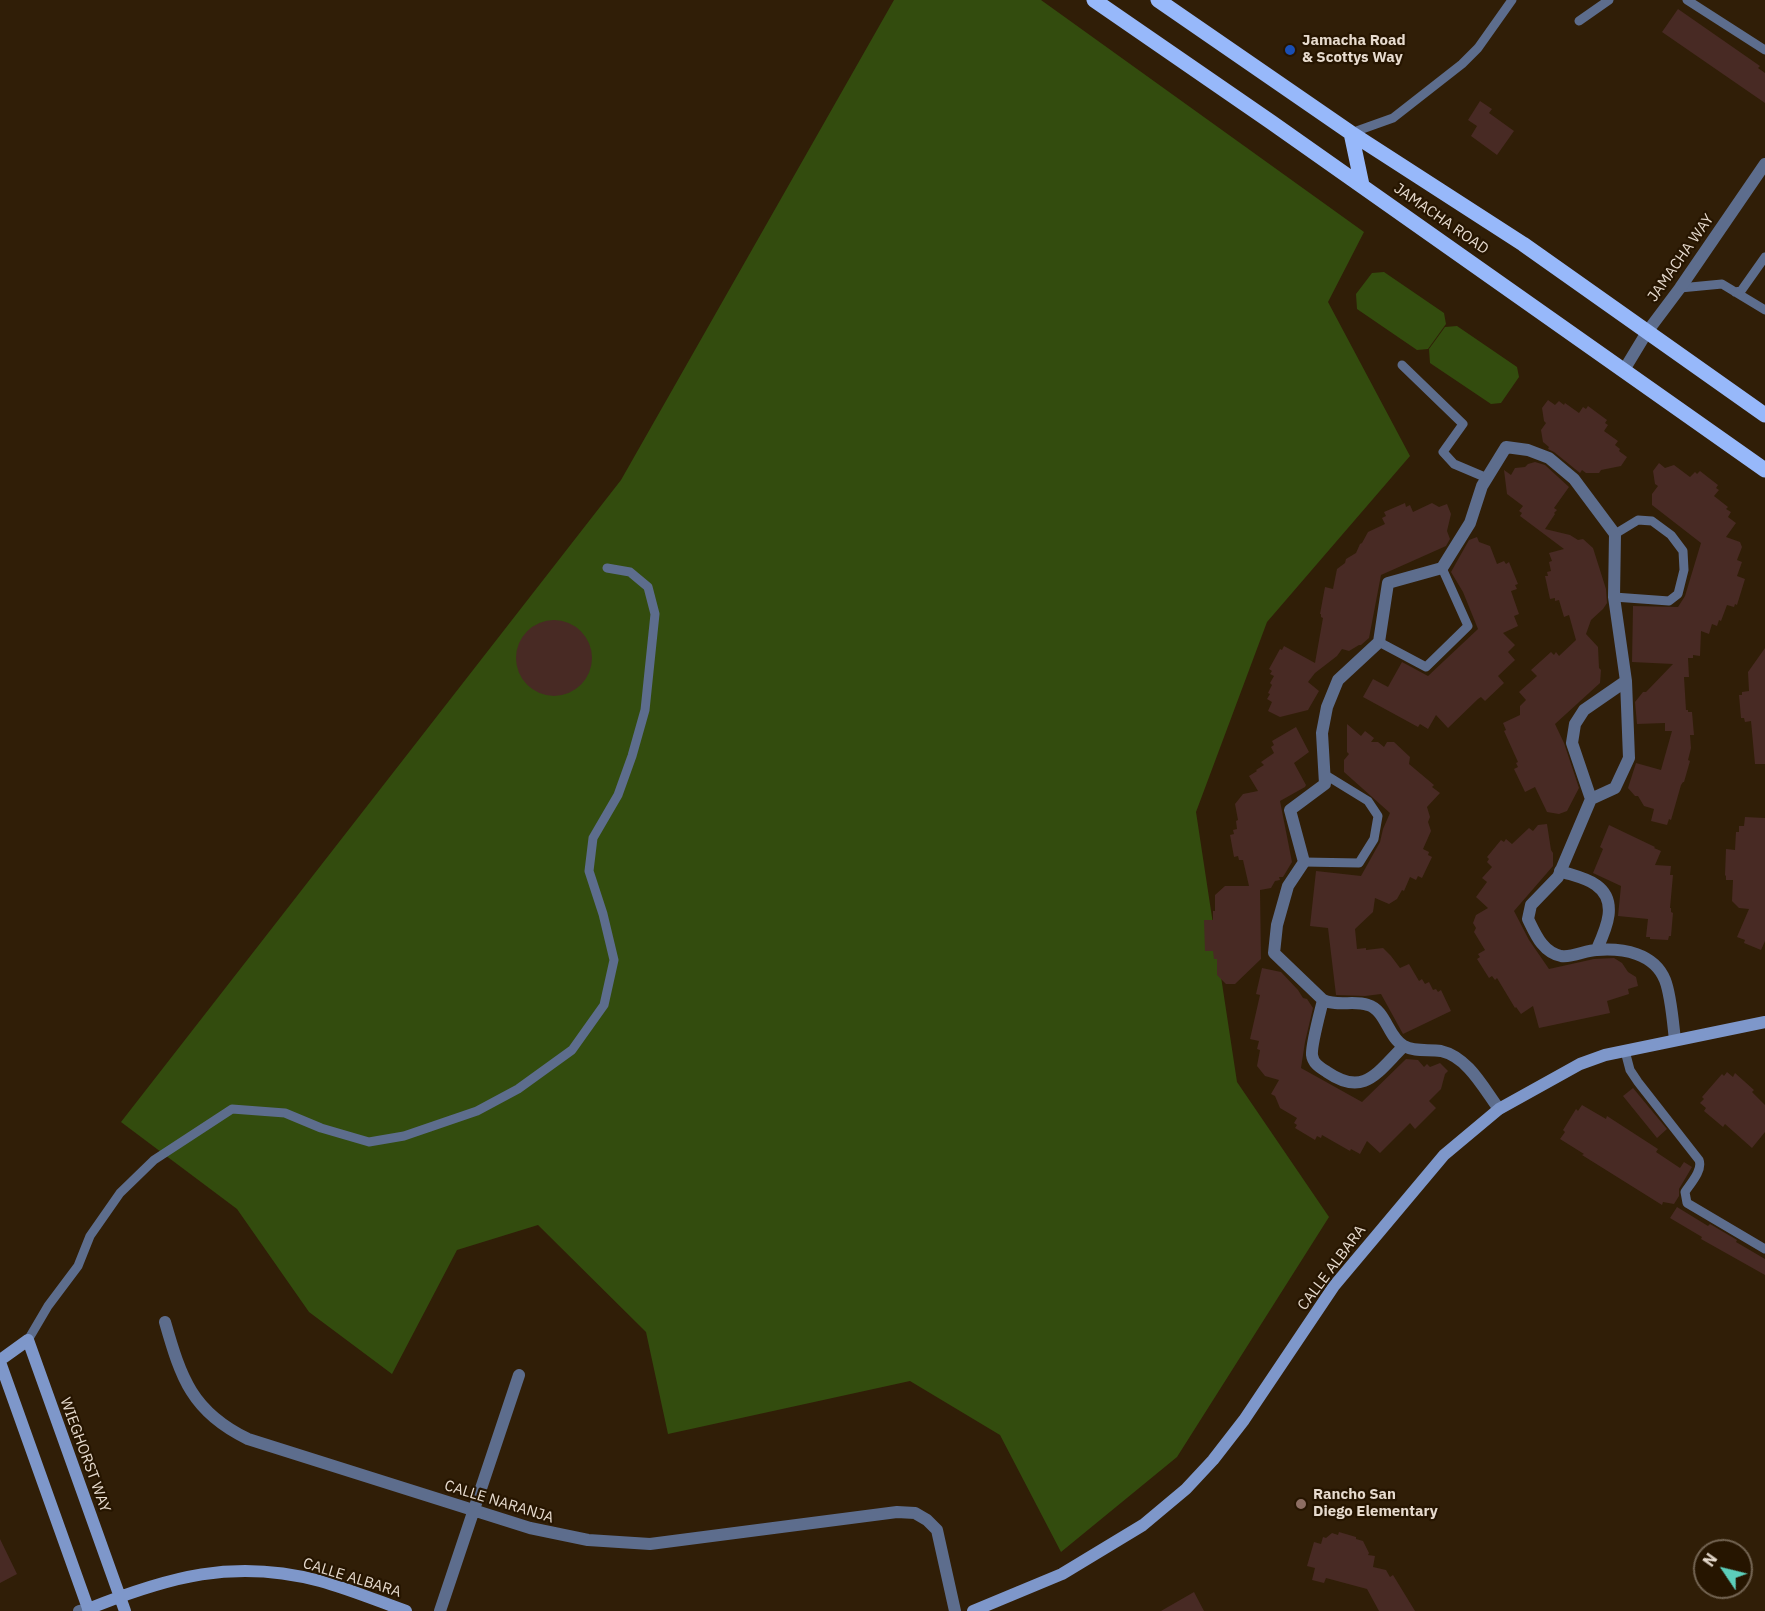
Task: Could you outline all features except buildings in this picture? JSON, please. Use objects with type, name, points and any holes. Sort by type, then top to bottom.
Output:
[{"type":"main road","name":"JAMACHA ROAD","points":[[1094,0],[1362,185],[1765,470]]},
{"type":"main road","name":"JAMACHA ROAD","points":[[1158,0],[1351,134],[1523,244],[1765,415]]},
{"type":"main road","points":[[1351,134],[1362,185]]},
{"type":"street","name":"JAMACHA WAY","points":[[1624,370],[1647,332],[1765,164]]},
{"type":"street","points":[[1499,1109],[1467,1066],[1453,1056],[1442,1051],[1404,1046],[1394,1036],[1378,1010],[1370,1005],[1332,1004],[1323,1000],[1274,952],[1277,925],[1288,886],[1304,862],[1290,810],[1325,784],[1322,733],[1327,707],[1338,680],[1379,642],[1388,584],[1442,568],[1470,523],[1485,482],[1506,447],[1528,450],[1549,458],[1574,479],[1615,534],[1614,597],[1626,681],[1629,758],[1615,788],[1591,800],[1558,877],[1532,905],[1528,919],[1537,937],[1547,948],[1562,956],[1597,950],[1630,952],[1641,955],[1657,967],[1666,982],[1675,1040]]},
{"type":"street","points":[[1591,800],[1572,742],[1575,724],[1584,710],[1626,681]]},
{"type":"street","points":[[1560,871],[1594,883],[1609,902],[1608,923],[1597,950]]},
{"type":"street","points":[[1323,1000],[1312,1054],[1317,1065],[1333,1076],[1360,1084],[1368,1081],[1404,1046]]},
{"type":"street","name":"CALLE ALBARA","points":[[973,1611],[1062,1574],[1143,1525],[1186,1489],[1213,1460],[1244,1420],[1334,1286],[1370,1241],[1443,1155],[1499,1109],[1580,1064],[1605,1055],[1765,1022]]},
{"type":"street","name":"CALLE NARANJA","points":[[165,1322],[178,1367],[186,1383],[206,1410],[230,1430],[248,1439],[530,1528],[588,1540],[650,1544],[897,1512],[915,1513],[937,1530],[955,1611]]},
{"type":"street","points":[[28,1340],[0,1361],[85,1610]]},
{"type":"street","name":"WIEGHORST WAY","points":[[28,1340],[125,1611]]},
{"type":"street","points":[[440,1611],[519,1375]]},
{"type":"street","name":"CALLE ALBARA","points":[[85,1610],[138,1589],[191,1576],[231,1571],[254,1571],[322,1582],[406,1611]]},
{"type":"lane","points":[[1351,134],[1393,118],[1453,71],[1478,48],[1512,0]]},
{"type":"lane","points":[[1579,21],[1609,0]]},
{"type":"lane","points":[[1687,0],[1765,50]]},
{"type":"lane","points":[[1735,292],[1741,291],[1765,257]]},
{"type":"lane","points":[[1680,288],[1722,284],[1765,310]]},
{"type":"lane","points":[[1402,365],[1463,424],[1443,452],[1454,464],[1485,482]]},
{"type":"lane","points":[[1614,597],[1669,601],[1678,594],[1684,570],[1683,551],[1671,536],[1652,521],[1638,520],[1615,534]]},
{"type":"lane","points":[[28,1340],[48,1306],[78,1266],[90,1236],[120,1193],[154,1160],[232,1109],[285,1113],[321,1128],[369,1142],[404,1136],[477,1111],[518,1089],[572,1050],[604,1005],[614,960],[603,914],[589,871],[591,849],[593,838],[618,795],[645,710],[655,614],[648,587],[630,572],[607,568]]},
{"type":"lane","points":[[1379,642],[1426,667],[1468,626],[1442,568]]},
{"type":"lane","points":[[1304,862],[1359,863],[1374,839],[1378,816],[1368,801],[1324,774]]},
{"type":"lane","points":[[1624,1051],[1630,1070],[1638,1082],[1701,1164],[1685,1192],[1687,1203],[1765,1248]]},
{"type":"green space","points":[[894,0],[1041,0],[1364,232],[1328,302],[1410,456],[1267,622],[1196,812],[1237,1082],[1329,1217],[1177,1457],[1061,1552],[1000,1435],[910,1381],[668,1434],[646,1332],[538,1225],[457,1250],[392,1374],[309,1312],[237,1209],[121,1122],[621,480]]},
{"type":"green space","points":[[1384,272],[1444,313],[1446,324],[1428,349],[1417,350],[1357,309],[1356,294],[1372,273]]},
{"type":"green space","points":[[1457,326],[1517,367],[1519,377],[1501,403],[1491,404],[1430,363],[1429,349],[1445,327]]},
{"type":"place","name":"Jamacha Road & Scottys Way","points":[[1290,50]]},
{"type":"place","name":"Rancho San Diego Elementary","points":[[1301,1504]]}]
